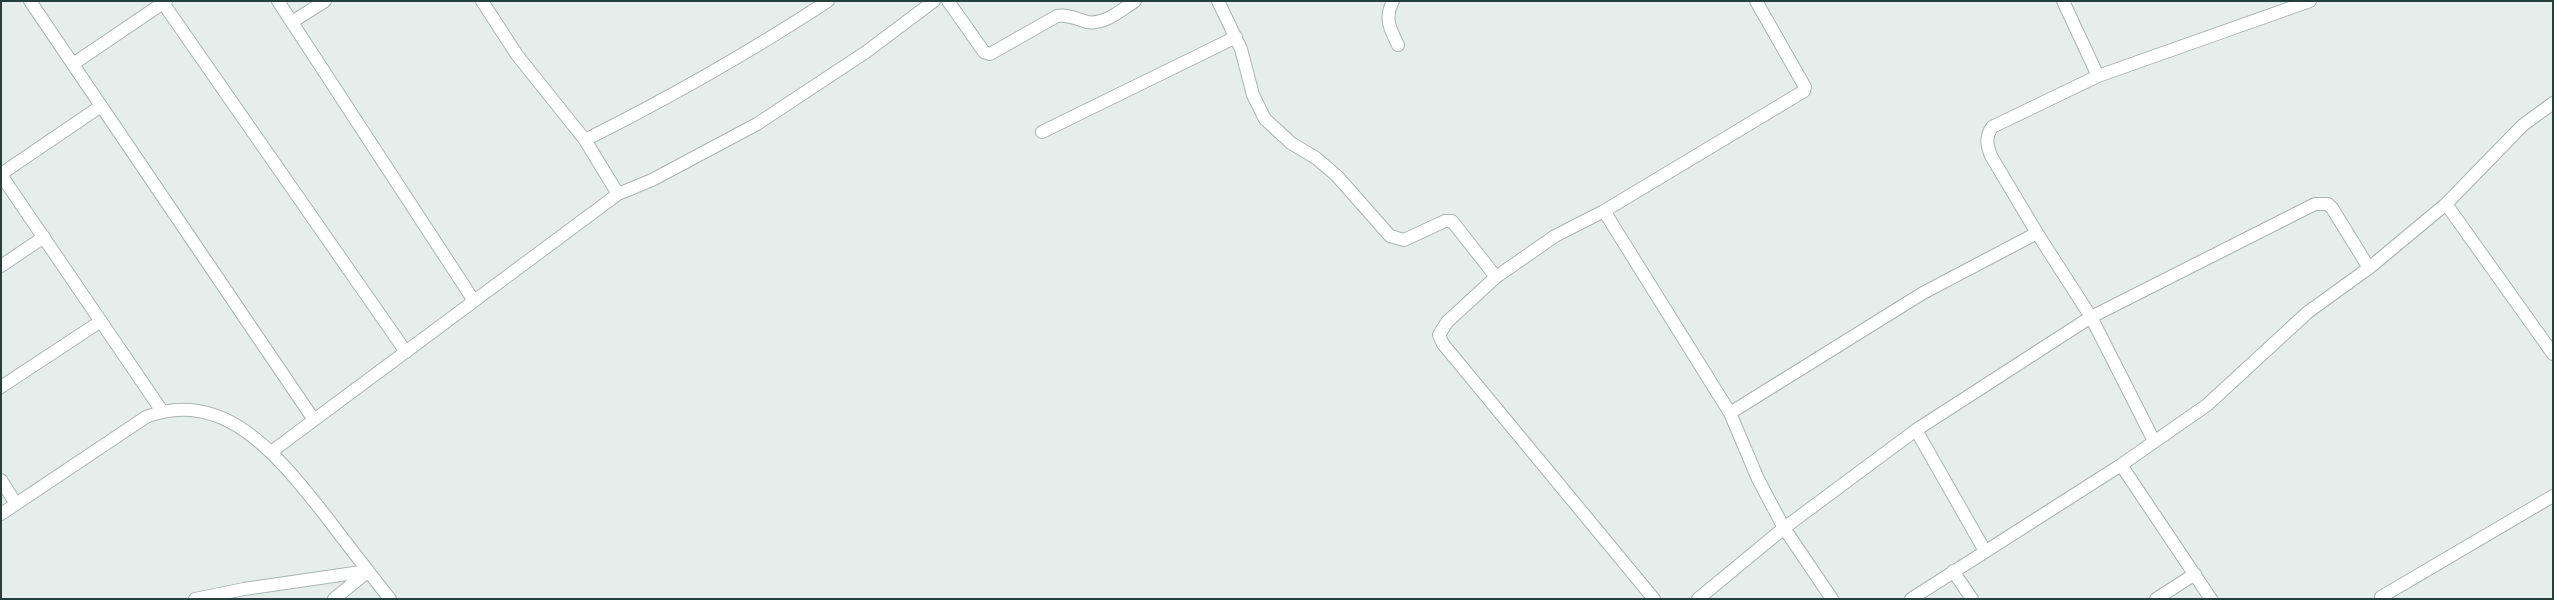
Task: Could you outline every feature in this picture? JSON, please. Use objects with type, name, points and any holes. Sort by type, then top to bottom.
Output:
[{"type":"street","points":[[30,1],[314,420]]},
{"type":"street","points":[[278,1],[474,301]]},
{"type":"street","points":[[292,22],[325,1]]},
{"type":"street","points":[[482,1],[517,55],[586,140],[618,194]]},
{"type":"street","points":[[586,140],[657,104],[750,51],[828,1]]},
{"type":"street","points":[[272,452],[618,194],[652,180],[757,124],[860,56],[934,1]]},
{"type":"street","points":[[948,1],[984,52],[990,54],[1057,16],[1066,15],[1088,22],[1102,22],[1135,1]]},
{"type":"street","points":[[1218,1],[1241,49],[1253,95],[1266,119],[1291,143],[1316,158],[1337,176],[1390,236],[1404,240],[1445,221],[1452,221],[1496,277]]},
{"type":"street","points":[[1393,1],[1389,10],[1388,25],[1398,45]]},
{"type":"street","points":[[1654,599],[1443,344],[1439,335],[1446,322],[1496,277],[1554,236],[1604,211],[1804,91],[1805,87],[1756,1]]},
{"type":"street","points":[[2063,1],[2098,76]]},
{"type":"street","points":[[2154,441],[2091,317],[2037,233],[1991,156],[1987,143],[1988,133],[1992,128],[2098,76],[2310,1]]},
{"type":"street","points":[[73,64],[165,2],[406,352]]},
{"type":"street","points":[[1042,132],[1236,37]]},
{"type":"street","points":[[1911,599],[2121,465],[2206,405],[2308,312],[2369,268],[2446,204],[2523,125],[2553,103]]},
{"type":"street","points":[[101,106],[1,174],[162,411]]},
{"type":"street","points":[[1698,599],[1784,528],[1916,430],[2091,317],[2322,203],[2328,204],[2332,208],[2369,268]]},
{"type":"street","points":[[2446,204],[2553,354]]},
{"type":"street","points":[[1604,211],[1730,413],[1758,479],[1784,528],[1832,599]]},
{"type":"street","points":[[1730,413],[1923,293],[2037,233]]},
{"type":"street","points":[[1,266],[44,237]]},
{"type":"street","points":[[1,387],[101,321]]},
{"type":"street","points":[[1,514],[146,417],[162,411],[177,409],[209,413],[242,430],[272,452],[304,489],[390,599]]},
{"type":"street","points":[[1916,430],[1985,551]]},
{"type":"street","points":[[2121,465],[2211,599]]},
{"type":"street","points":[[1,480],[16,504]]},
{"type":"street","points":[[2381,597],[2553,496]]},
{"type":"street","points":[[195,599],[244,589],[368,571]]},
{"type":"street","points":[[334,599],[368,571]]},
{"type":"street","points":[[1953,571],[1972,599]]},
{"type":"street","points":[[2156,599],[2195,574]]}]
